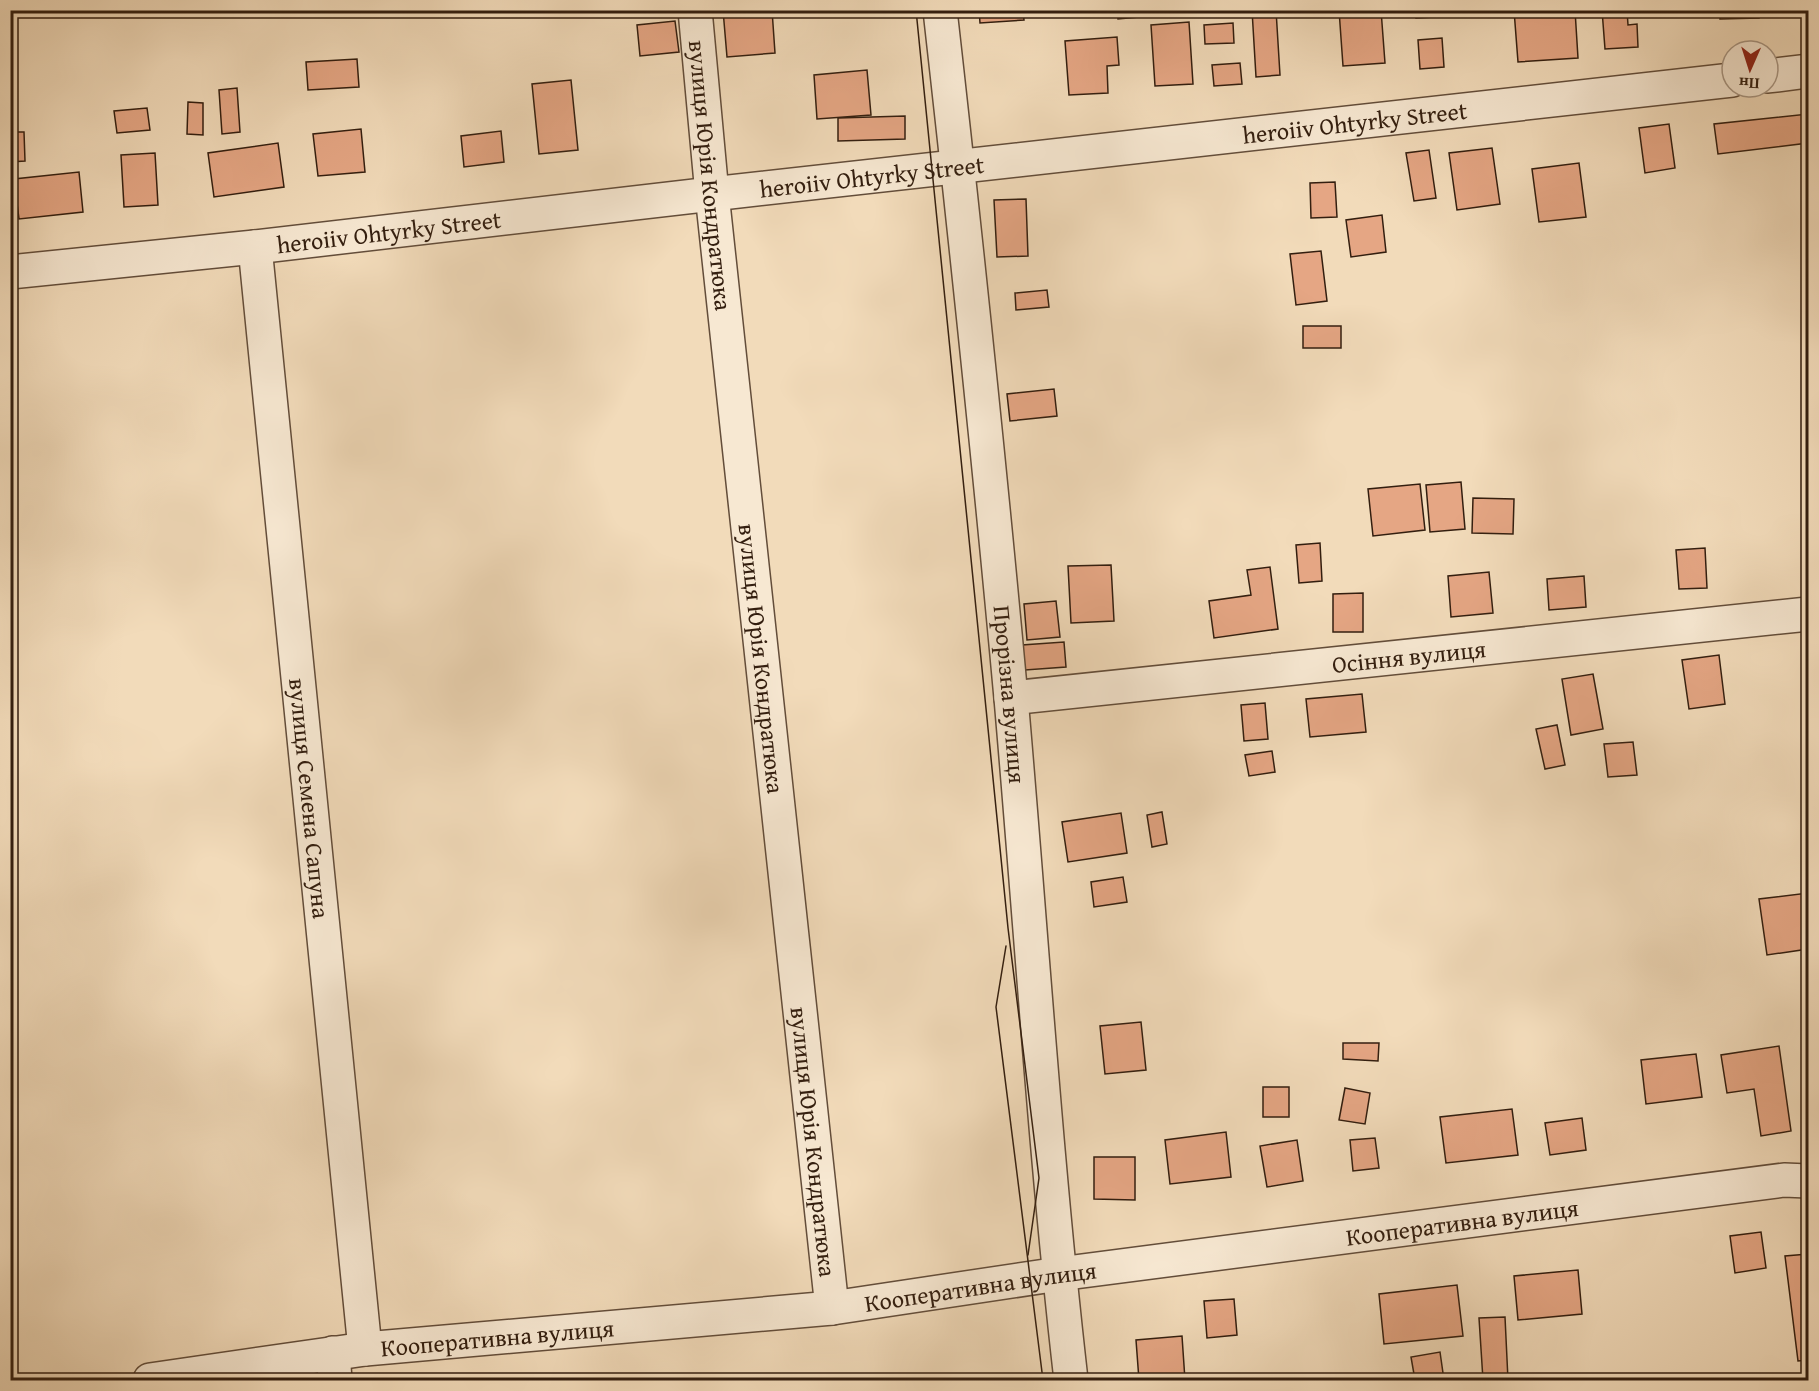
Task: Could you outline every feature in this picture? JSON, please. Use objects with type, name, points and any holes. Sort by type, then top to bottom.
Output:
[{"type":"street","name":"вулиця Юрія Кондратюка","points":[[695,10],[712,194],[832,1308]]},
{"type":"street","name":"Прорізна вулиця","points":[[940,10],[1011,698],[1059,1274],[1071,1380]]},
{"type":"street","points":[[1780,75],[1809,71]]},
{"type":"street","name":"heroiiv Ohtyrky Street","points":[[10,272],[255,247],[1720,81]]},
{"type":"street","name":"вулиця Семена Сапуна","points":[[255,247],[365,1349]]},
{"type":"street","name":"Осіння вулиця","points":[[1011,698],[1809,614]]},
{"type":"street","name":"Кооперативна вулиця","points":[[150,1380],[334,1367],[365,1349],[832,1308],[1059,1274],[1784,1180],[1809,1181]]},
{"type":"building","points":[[723,10],[772,10],[775,53],[727,57]]},
{"type":"building","points":[[979,10],[1023,10],[1024,20],[980,23]]},
{"type":"building","points":[[1117,10],[1139,10],[1139,17],[1118,19]]},
{"type":"building","points":[[1252,10],[1276,10],[1280,75],[1256,77]]},
{"type":"building","points":[[1339,10],[1381,10],[1385,63],[1343,66]]},
{"type":"building","points":[[1415,10],[1454,10],[1455,16],[1416,18]]},
{"type":"building","points":[[1514,10],[1575,10],[1578,58],[1518,62]]},
{"type":"building","points":[[1602,10],[1627,10],[1628,25],[1637,24],[1638,47],[1605,49]]},
{"type":"building","points":[[1720,10],[1758,10],[1759,18],[1720,19]]},
{"type":"building","points":[[675,21],[679,52],[640,56],[637,25]]},
{"type":"building","points":[[1189,22],[1193,84],[1155,86],[1151,25]]},
{"type":"building","points":[[1233,23],[1234,43],[1205,44],[1204,25]]},
{"type":"building","points":[[1117,37],[1119,65],[1107,66],[1108,93],[1069,95],[1065,41]]},
{"type":"building","points":[[1442,38],[1444,67],[1420,69],[1418,40]]},
{"type":"building","points":[[357,59],[359,87],[308,90],[306,62]]},
{"type":"building","points":[[1240,63],[1242,84],[1214,86],[1212,65]]},
{"type":"building","points":[[867,70],[871,115],[817,119],[814,75]]},
{"type":"building","points":[[571,80],[578,150],[539,154],[532,84]]},
{"type":"building","points":[[237,88],[240,132],[222,134],[219,90]]},
{"type":"building","points":[[188,102],[203,103],[203,135],[187,134]]},
{"type":"building","points":[[147,108],[150,130],[117,133],[114,111]]},
{"type":"building","points":[[1808,114],[1808,143],[1718,154],[1714,124]]},
{"type":"building","points":[[905,116],[905,139],[838,141],[838,118]]},
{"type":"building","points":[[1669,124],[1675,168],[1645,173],[1639,128]]},
{"type":"building","points":[[361,129],[365,172],[318,176],[313,134]]},
{"type":"building","points":[[501,131],[504,162],[464,167],[461,136]]},
{"type":"building","points":[[10,132],[24,132],[25,161],[10,162]]},
{"type":"building","points":[[278,143],[284,187],[214,197],[208,153]]},
{"type":"building","points":[[1492,148],[1500,204],[1457,210],[1449,153]]},
{"type":"building","points":[[1429,150],[1436,198],[1414,201],[1406,153]]},
{"type":"building","points":[[155,153],[158,205],[124,207],[121,155]]},
{"type":"building","points":[[1579,163],[1586,217],[1539,222],[1532,169]]},
{"type":"building","points":[[79,172],[83,212],[19,219],[14,179]]},
{"type":"building","points":[[1335,182],[1337,217],[1311,218],[1310,183]]},
{"type":"building","points":[[1026,199],[1028,256],[997,257],[994,200]]},
{"type":"building","points":[[1382,215],[1386,252],[1351,257],[1346,220]]},
{"type":"building","points":[[1321,251],[1327,301],[1296,305],[1290,254]]},
{"type":"building","points":[[1047,290],[1049,307],[1016,310],[1015,293]]},
{"type":"building","points":[[1303,326],[1341,326],[1341,348],[1303,348]]},
{"type":"building","points":[[1054,389],[1057,416],[1010,421],[1007,394]]},
{"type":"building","points":[[1461,482],[1465,529],[1430,532],[1426,485]]},
{"type":"building","points":[[1420,484],[1425,530],[1373,536],[1368,489]]},
{"type":"building","points":[[1473,498],[1514,499],[1513,534],[1472,533]]},
{"type":"building","points":[[1320,543],[1322,581],[1299,583],[1296,545]]},
{"type":"building","points":[[1705,548],[1707,588],[1679,589],[1676,550]]},
{"type":"building","points":[[1111,565],[1114,621],[1071,623],[1068,566]]},
{"type":"building","points":[[1270,567],[1278,629],[1214,638],[1209,601],[1251,595],[1247,570]]},
{"type":"building","points":[[1489,572],[1493,613],[1451,617],[1448,576]]},
{"type":"building","points":[[1584,576],[1586,607],[1549,610],[1547,579]]},
{"type":"building","points":[[1363,593],[1363,632],[1333,632],[1333,594]]},
{"type":"building","points":[[1056,601],[1060,637],[1027,640],[1024,604]]},
{"type":"building","points":[[1064,642],[1066,667],[1025,670],[1022,645]]},
{"type":"building","points":[[1719,655],[1725,704],[1689,709],[1682,660]]},
{"type":"building","points":[[1593,674],[1603,729],[1571,735],[1562,679]]},
{"type":"building","points":[[1362,694],[1366,732],[1310,737],[1306,699]]},
{"type":"building","points":[[1265,703],[1268,739],[1244,741],[1241,705]]},
{"type":"building","points":[[1557,725],[1565,765],[1545,769],[1536,729]]},
{"type":"building","points":[[1633,742],[1637,775],[1608,777],[1604,744]]},
{"type":"building","points":[[1272,751],[1275,772],[1249,776],[1245,755]]},
{"type":"building","points":[[1162,812],[1167,844],[1152,847],[1147,815]]},
{"type":"building","points":[[1121,813],[1127,853],[1068,862],[1062,822]]},
{"type":"building","points":[[1123,877],[1127,902],[1094,907],[1091,882]]},
{"type":"building","points":[[1808,893],[1808,949],[1767,955],[1759,899]]},
{"type":"building","points":[[1141,1022],[1146,1070],[1105,1074],[1100,1026]]},
{"type":"building","points":[[1343,1043],[1379,1043],[1378,1061],[1343,1059]]},
{"type":"building","points":[[1779,1046],[1791,1131],[1761,1136],[1754,1089],[1727,1093],[1721,1055]]},
{"type":"building","points":[[1696,1054],[1702,1097],[1646,1104],[1641,1060]]},
{"type":"building","points":[[1263,1087],[1289,1087],[1289,1117],[1263,1117]]},
{"type":"building","points":[[1345,1088],[1370,1093],[1365,1124],[1339,1120]]},
{"type":"building","points":[[1512,1109],[1518,1155],[1446,1163],[1440,1117]]},
{"type":"building","points":[[1582,1118],[1586,1150],[1550,1155],[1545,1123]]},
{"type":"building","points":[[1226,1132],[1231,1177],[1170,1184],[1165,1140]]},
{"type":"building","points":[[1375,1138],[1379,1168],[1353,1171],[1350,1140]]},
{"type":"building","points":[[1297,1140],[1303,1181],[1267,1187],[1260,1146]]},
{"type":"building","points":[[1094,1157],[1135,1157],[1135,1200],[1094,1199]]},
{"type":"building","points":[[1761,1232],[1766,1268],[1735,1273],[1730,1236]]},
{"type":"building","points":[[1808,1254],[1808,1360],[1798,1361],[1785,1256]]},
{"type":"building","points":[[1578,1270],[1582,1314],[1518,1320],[1514,1276]]},
{"type":"building","points":[[1457,1285],[1463,1336],[1384,1344],[1379,1294]]},
{"type":"building","points":[[1234,1299],[1237,1335],[1207,1338],[1204,1301]]},
{"type":"building","points":[[1505,1317],[1508,1380],[1483,1380],[1479,1318]]},
{"type":"building","points":[[1182,1336],[1185,1380],[1139,1380],[1136,1340]]},
{"type":"building","points":[[1440,1352],[1444,1380],[1415,1380],[1411,1357]]},
{"type":"tram line","points":[[916,10],[1008,928],[1039,1178],[1028,1255]]},
{"type":"tram line","points":[[1006,946],[996,1007],[1043,1380]]}]
